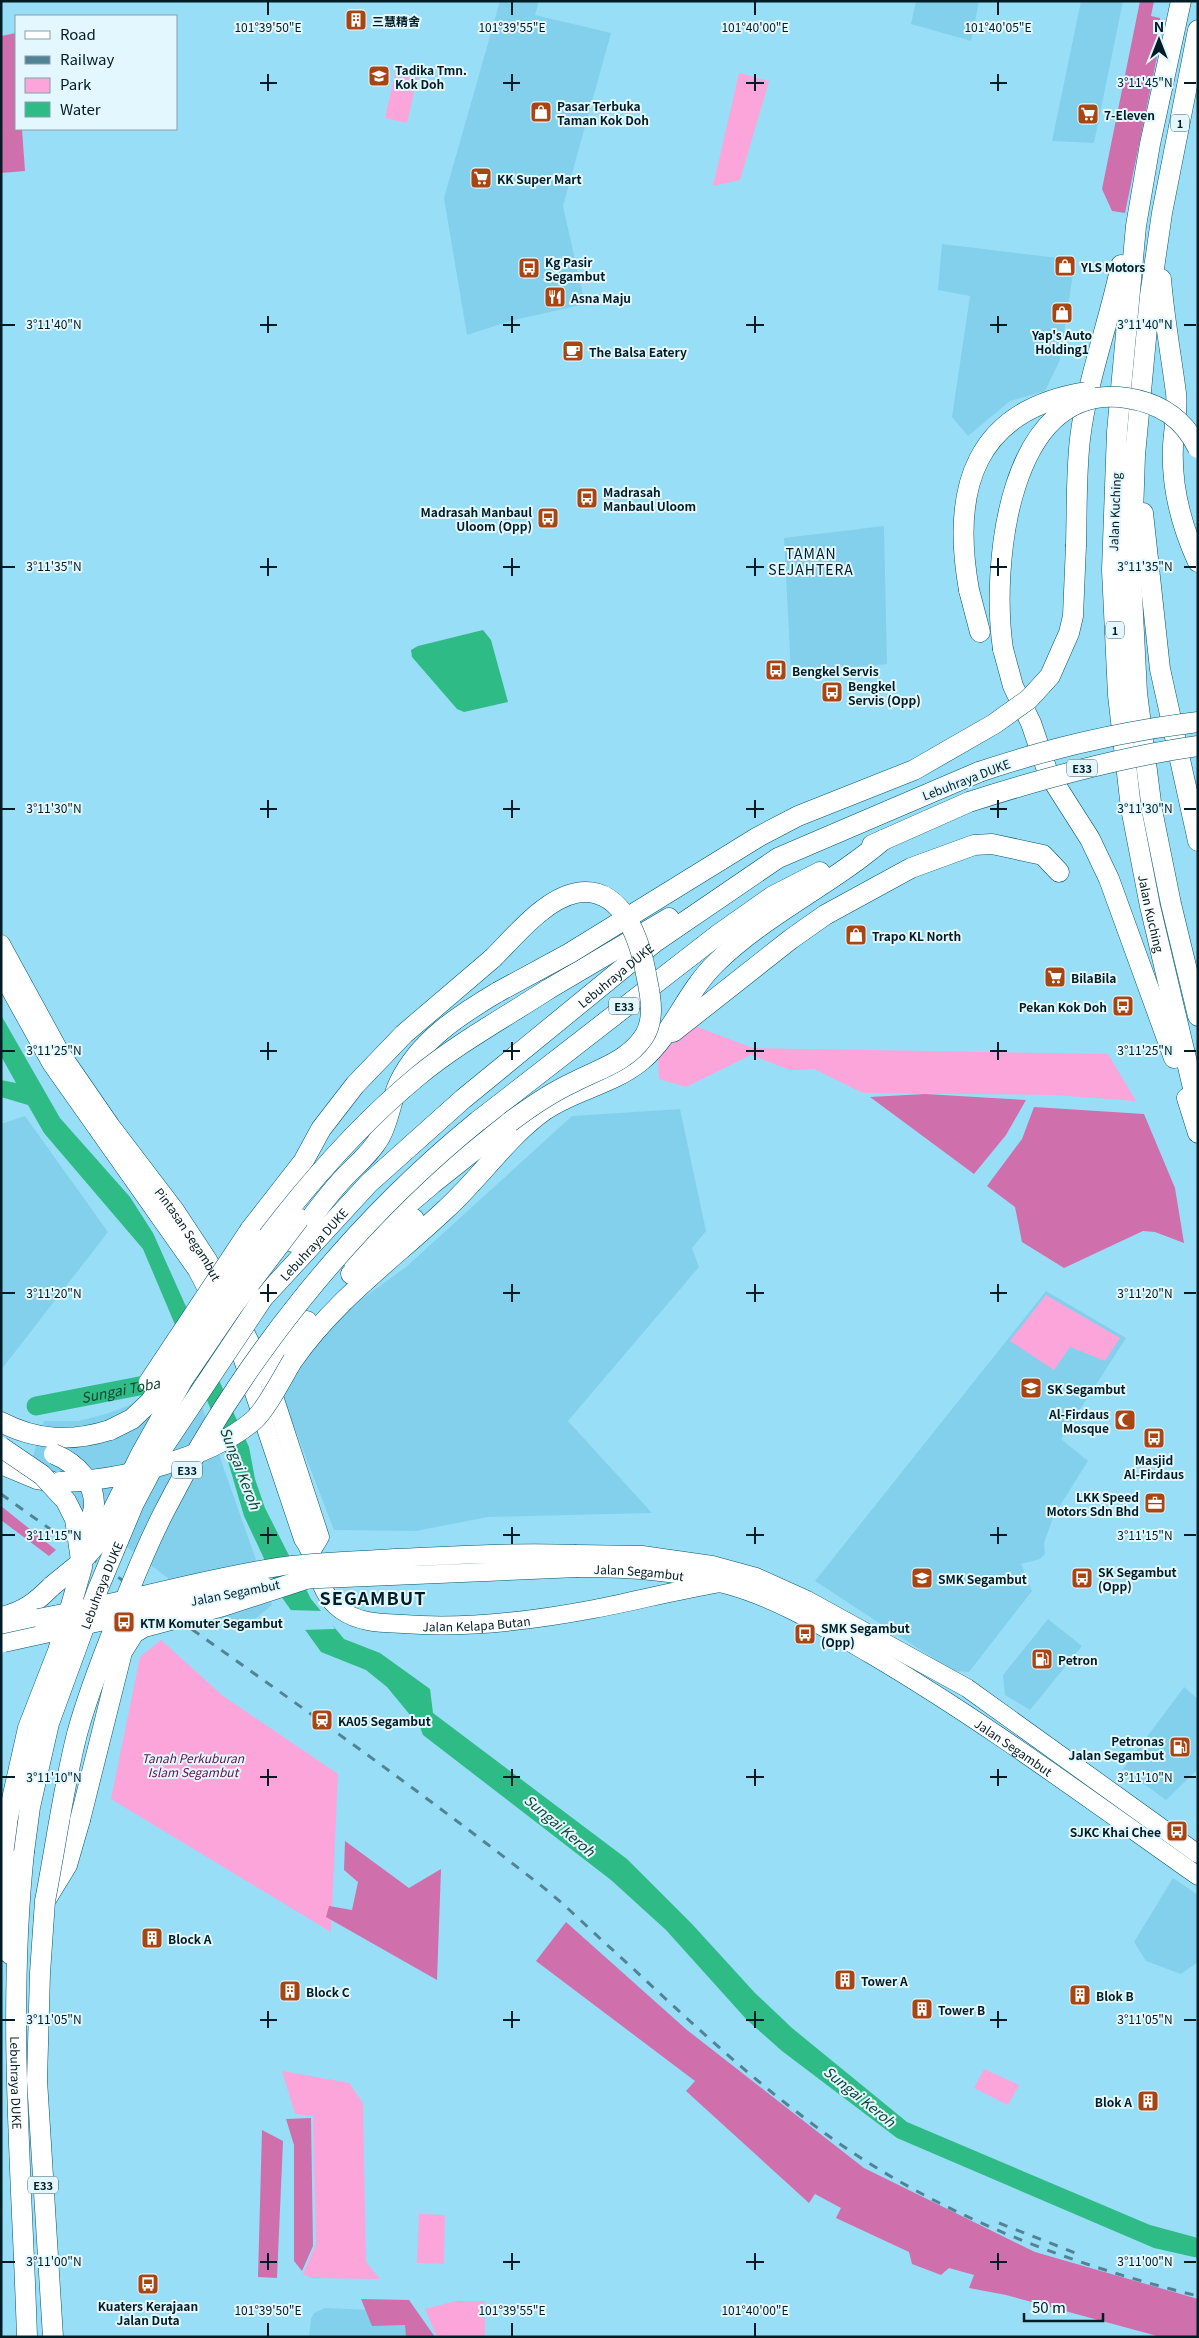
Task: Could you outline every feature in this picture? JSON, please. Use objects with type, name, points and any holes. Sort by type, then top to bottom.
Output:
[{"type":"highway","name":"Jalan Kuching","points":[[1181,1],[1150,144],[1136,226],[1117,432],[1112,570],[1117,675],[1131,808],[1150,906],[1198,1110]]},
{"type":"highway","name":"Jalan Kuching","points":[[1198,30],[1162,213],[1150,296],[1136,444],[1131,574],[1138,693],[1152,810],[1171,904],[1198,1016]]},
{"type":"highway","points":[[263,1298],[274,1272],[323,1201],[370,1151],[381,1136],[398,1085],[407,1068],[446,1024],[498,992],[570,952],[758,837],[798,816],[914,770],[994,724],[1029,698],[1050,676],[1069,633],[1073,616],[1080,439],[1090,386],[1111,314],[1126,224],[1150,144]]},
{"type":"highway","points":[[1162,213],[1161,265],[1163,305],[1177,406],[1173,445],[1174,484],[1178,508],[1186,534],[1198,562]]},
{"type":"highway","points":[[980,632],[963,557],[966,502],[978,462],[989,442],[1006,424],[1045,401],[1098,391],[1132,394],[1154,404],[1175,417],[1198,448]]},
{"type":"highway","points":[[1154,404],[1124,398],[1090,399],[1060,414],[1048,425],[1032,446],[1013,495],[1003,546],[999,595],[1003,649],[1013,686],[1031,723],[1048,773],[1090,838],[1109,880],[1171,1047],[1198,1133]]},
{"type":"highway","points":[[1136,444],[1149,582],[1160,669],[1198,841]]},
{"type":"highway","name":"Lebuhraya DUKE","points":[[27,2336],[15,2078],[16,1970],[18,1915],[30,1807],[38,1763],[63,1681],[134,1503],[164,1446],[263,1298],[369,1183],[463,1100],[655,942],[778,858],[979,772],[1039,752],[1107,737],[1198,722]]},
{"type":"highway","name":"Lebuhraya DUKE","points":[[53,2335],[37,2080],[40,1973],[45,1901],[62,1798],[88,1697],[137,1570],[164,1511],[233,1393],[288,1314],[382,1209],[447,1146],[667,973],[778,903],[883,840],[969,802],[1061,775],[1160,751],[1198,746]]},
{"type":"highway","points":[[1061,775],[1198,756]]},
{"type":"highway","points":[[660,1042],[798,934],[871,888],[911,868],[974,846],[992,844],[1043,855],[1059,872]]},
{"type":"highway","name":"E33","points":[[1,1422],[32,1435],[73,1439],[110,1430],[132,1419],[150,1402],[264,1241],[327,1165],[388,1102],[419,1075],[547,990],[728,881],[778,858]]},
{"type":"highway","points":[[303,1162],[321,1129],[355,1085],[404,1034],[471,978],[526,926],[558,899],[577,893],[593,894],[611,901],[632,926],[644,961],[650,997],[650,1021],[644,1037],[632,1051],[614,1064],[539,1100],[432,1184],[314,1284]]},
{"type":"highway","points":[[660,1042],[711,969],[778,903]]},
{"type":"highway","points":[[110,1430],[142,1393],[169,1349],[250,1230],[303,1162],[330,1137],[398,1057],[434,1023],[459,1009],[476,1005]]},
{"type":"highway","name":"E33","points":[[1,1464],[36,1479],[60,1482],[101,1479],[180,1459],[213,1447],[255,1419],[311,1335],[335,1309],[446,1210],[522,1129],[545,1110],[630,1069],[660,1042]]},
{"type":"highway","points":[[268,1378],[278,1355],[327,1297],[372,1254],[458,1182],[510,1122]]},
{"type":"highway","points":[[1,1617],[32,1606],[52,1586],[79,1564],[95,1546],[141,1454],[182,1381],[233,1306],[330,1177],[350,1141]]},
{"type":"highway","points":[[1,1436],[69,1460],[80,1471],[88,1484],[94,1510],[88,1528],[73,1556],[52,1586]]},
{"type":"highway","name":"E33","points":[[1,1447],[42,1475],[66,1501],[75,1519],[82,1567],[81,1577],[58,1651],[28,1728],[8,1817],[2,1915],[4,1939],[16,1970]]},
{"type":"highway","points":[[45,1901],[67,1865],[122,1652],[134,1634],[144,1627],[160,1621],[223,1606],[309,1578]]},
{"type":"main road","name":"Pintasan Segambut","points":[[1,944],[60,1052],[111,1126],[175,1210],[208,1260],[253,1345],[268,1378],[320,1537],[312,1550]]},
{"type":"main road","name":"Pintasan Segambut","points":[[1,973],[50,1063],[197,1270],[242,1357],[303,1539],[312,1550],[314,1566],[324,1592],[340,1610],[357,1619]]},
{"type":"main road","name":"Jalan Segambut","points":[[1,1625],[82,1610],[229,1575],[279,1567],[456,1555],[518,1552],[609,1568],[643,1570],[720,1583],[750,1592],[798,1614],[916,1681],[1031,1758],[1198,1876]]},
{"type":"main road","name":"Jalan Segambut","points":[[1,1644],[233,1591],[309,1578],[664,1557],[712,1565],[756,1578],[842,1617],[971,1694],[1198,1854]]},
{"type":"main road","name":"Jalan Kelapa Butan","points":[[595,1609],[640,1589],[642,1586],[643,1578],[636,1573],[609,1568]]},
{"type":"main road","name":"Jalan Kelapa Butan","points":[[357,1619],[413,1625],[497,1624],[595,1609],[675,1590],[720,1583]]},
{"type":"main road","points":[[916,1681],[933,1685],[948,1694],[971,1694],[975,1709],[1017,1739],[1031,1758]]},
{"type":"shaded area","points":[[500,1],[539,1],[535,15],[611,33],[563,206],[585,304],[510,321],[467,335],[444,198]]},
{"type":"shaded area","points":[[916,1],[979,1],[971,41],[911,24]]},
{"type":"shaded area","points":[[1081,1],[1123,1],[1094,143],[1052,141]]},
{"type":"shaded area","points":[[1140,1],[1154,1],[1151,16],[1160,18],[1160,42],[1125,213],[1112,211],[1102,189]]},
{"type":"shaded area","points":[[15,33],[15,130],[22,130],[25,171],[1,173],[1,36]]},
{"type":"shaded area","points":[[942,244],[1075,260],[1060,360],[1045,391],[1010,401],[968,436],[952,417],[970,296],[938,290]]},
{"type":"shaded area","points":[[884,526],[887,664],[791,673],[784,538]]},
{"type":"shaded area","points":[[925,1094],[1026,1100],[1006,1135],[974,1174],[870,1097]]},
{"type":"shaded area","points":[[1034,1107],[1144,1114],[1175,1188],[1184,1243],[1155,1232],[1143,1231],[1064,1268],[1022,1242],[1015,1207],[987,1186],[1022,1139]]},
{"type":"shaded area","points":[[680,1109],[706,1231],[692,1248],[699,1267],[568,1421],[652,1513],[488,1517],[416,1531],[334,1530],[280,1390],[340,1315],[406,1267],[572,1116]]},
{"type":"shaded area","points":[[25,1116],[108,1232],[1,1370],[1,1124]]},
{"type":"shaded area","points":[[1046,1291],[1126,1338],[1061,1439],[1088,1461],[1054,1515],[1044,1543],[1045,1554],[1040,1559],[1021,1564],[1032,1591],[969,1672],[953,1671],[815,1581]]},
{"type":"shaded area","points":[[193,1381],[272,1605],[239,1632],[28,1472],[44,1421],[79,1421],[109,1413]]},
{"type":"shaded area","points":[[1,1506],[56,1550],[49,1556],[1,1520]]},
{"type":"shaded area","points":[[1048,1619],[1082,1646],[1030,1710],[1005,1695],[1003,1675]]},
{"type":"shaded area","points":[[1184,1687],[1198,1699],[1198,1769],[1166,1800],[1123,1769]]},
{"type":"shaded area","points":[[345,1841],[409,1888],[441,1869],[437,1980],[326,1917],[329,1906],[352,1910],[358,1882],[344,1870]]},
{"type":"shaded area","points":[[1173,1878],[1198,1895],[1198,1962],[1181,1974],[1146,1961],[1134,1942]]},
{"type":"shaded area","points":[[566,1922],[687,2030],[864,2168],[1035,2252],[1198,2299],[1198,2337],[1161,2337],[1006,2295],[969,2288],[974,2275],[949,2268],[941,2275],[912,2264],[909,2252],[836,2218],[841,2208],[815,2194],[809,2203],[686,2091],[695,2081],[536,1961]]},
{"type":"shaded area","points":[[311,2118],[313,2246],[302,2271],[294,2261],[294,2145],[286,2119]]},
{"type":"shaded area","points":[[262,2130],[283,2141],[277,2278],[258,2277]]},
{"type":"shaded area","points":[[361,2299],[409,2300],[435,2337],[406,2337],[405,2325],[372,2326]]},
{"type":"shaded area","points":[[325,2308],[397,2311],[417,2315],[435,2337],[309,2337],[311,2319],[314,2313]]},
{"type":"green space","points":[[397,65],[419,70],[407,123],[385,118]]},
{"type":"green space","points":[[739,73],[769,81],[740,180],[713,186]]},
{"type":"green space","points":[[692,1025],[753,1048],[1108,1054],[1136,1101],[1054,1095],[863,1093],[814,1069],[790,1070],[751,1055],[686,1087],[659,1079],[658,1057]]},
{"type":"green space","points":[[1046,1295],[1120,1338],[1105,1361],[1070,1347],[1054,1370],[1010,1341]]},
{"type":"green space","name":"Tanah Perkuburan Islam Segambut","points":[[161,1640],[223,1696],[338,1774],[331,1932],[111,1799],[140,1657]]},
{"type":"green space","points":[[984,2069],[1019,2085],[1008,2105],[974,2088]]},
{"type":"green space","points":[[282,2071],[349,2083],[363,2103],[366,2262],[380,2279],[311,2278],[303,2274],[316,2245],[313,2116],[295,2114]]},
{"type":"green space","points":[[419,2214],[445,2215],[444,2264],[417,2263]]},
{"type":"green space","points":[[456,2301],[485,2301],[485,2337],[437,2337],[425,2309]]},
{"type":"water","points":[[483,630],[491,640],[508,702],[464,712],[457,709],[412,657],[411,650],[418,646]]},
{"type":"water","name":"Sungai Keroh","points":[[1,1015],[60,1118],[130,1197],[153,1233],[249,1447],[255,1479],[265,1508],[311,1599],[344,1639],[380,1653],[430,1689],[433,1713],[627,1859],[692,1924],[755,1993],[792,2028],[907,2122],[1150,2225],[1198,2238],[1198,2258],[1154,2248],[897,2138],[782,2051],[747,2020],[666,1930],[611,1880],[423,1735],[420,1727],[387,1687],[366,1670],[321,1652],[283,1599],[244,1516],[217,1424],[143,1249],[44,1133],[28,1105],[1,1097],[1,1080],[16,1083],[1,1056]]},
{"type":"pier","points":[[287,1610],[324,1611],[335,1629],[301,1630]]},
{"type":"waterway","name":"Sungai Toba","points":[[36,1406],[165,1381]]},
{"type":"railway","points":[[1,1494],[340,1735],[539,1884],[730,2057],[802,2116],[846,2148],[893,2178],[941,2204],[990,2227],[1041,2248],[1093,2266],[1198,2296]]},
{"type":"railway","points":[[999,2223],[1078,2254]]},
{"type":"place","name":"三慧精舍","points":[[356,20]]},
{"type":"place","name":"Tadika Tmn. Kok Doh","points":[[379,76]]},
{"type":"place","name":"Pasar Terbuka Taman Kok Doh","points":[[541,112]]},
{"type":"place","name":"7-Eleven","points":[[1088,114]]},
{"type":"place","name":"KK Super Mart","points":[[481,178]]},
{"type":"place","name":"YLS Motors","points":[[1065,266]]},
{"type":"place","name":"Kg Pasir Segambut","points":[[529,268]]},
{"type":"place","name":"Asna Maju","points":[[555,297]]},
{"type":"place","name":"Yap's Auto Holding1","points":[[1062,313]]},
{"type":"place","name":"The Balsa Eatery","points":[[573,351]]},
{"type":"place","name":"Madrasah Manbaul Uloom","points":[[587,498]]},
{"type":"place","name":"Madrasah Manbaul Uloom (Opp)","points":[[548,518]]},
{"type":"place","name":"Bengkel Servis","points":[[776,670]]},
{"type":"place","name":"Bengkel Servis (Opp)","points":[[832,692]]},
{"type":"place","name":"Trapo KL North","points":[[856,935]]},
{"type":"place","name":"BilaBila","points":[[1055,977]]},
{"type":"place","name":"Pekan Kok Doh","points":[[1123,1006]]},
{"type":"place","name":"SK Segambut","points":[[1031,1388]]},
{"type":"place","name":"Al-Firdaus Mosque","points":[[1125,1420]]},
{"type":"place","name":"Masjid Al-Firdaus","points":[[1154,1438]]},
{"type":"place","name":"LKK Speed Motors Sdn Bhd","points":[[1155,1503]]},
{"type":"place","name":"SMK Segambut","points":[[922,1578]]},
{"type":"place","name":"SK Segambut (Opp)","points":[[1082,1578]]},
{"type":"place","name":"KTM Komuter Segambut","points":[[124,1622]]},
{"type":"place","name":"SMK Segambut (Opp)","points":[[805,1634]]},
{"type":"place","name":"Petron","points":[[1042,1659]]},
{"type":"place","name":"KA05 Segambut","points":[[322,1720]]},
{"type":"place","name":"Petronas Jalan Segambut","points":[[1180,1747]]},
{"type":"place","name":"SJKC Khai Chee","points":[[1177,1831]]},
{"type":"place","name":"Block A","points":[[152,1938]]},
{"type":"place","name":"Tower A","points":[[845,1980]]},
{"type":"place","name":"Block C","points":[[290,1991]]},
{"type":"place","name":"Blok B","points":[[1080,1995]]},
{"type":"place","name":"Tower B","points":[[922,2009]]},
{"type":"place","name":"Blok A","points":[[1148,2101]]},
{"type":"place","name":"Kuaters Kerajaan Jalan Duta","points":[[148,2284]]},
{"type":"district","name":"TAMAN SEJAHTERA","points":[[811,562]]},
{"type":"district","name":"SEGAMBUT","points":[[373,1597]]}]
